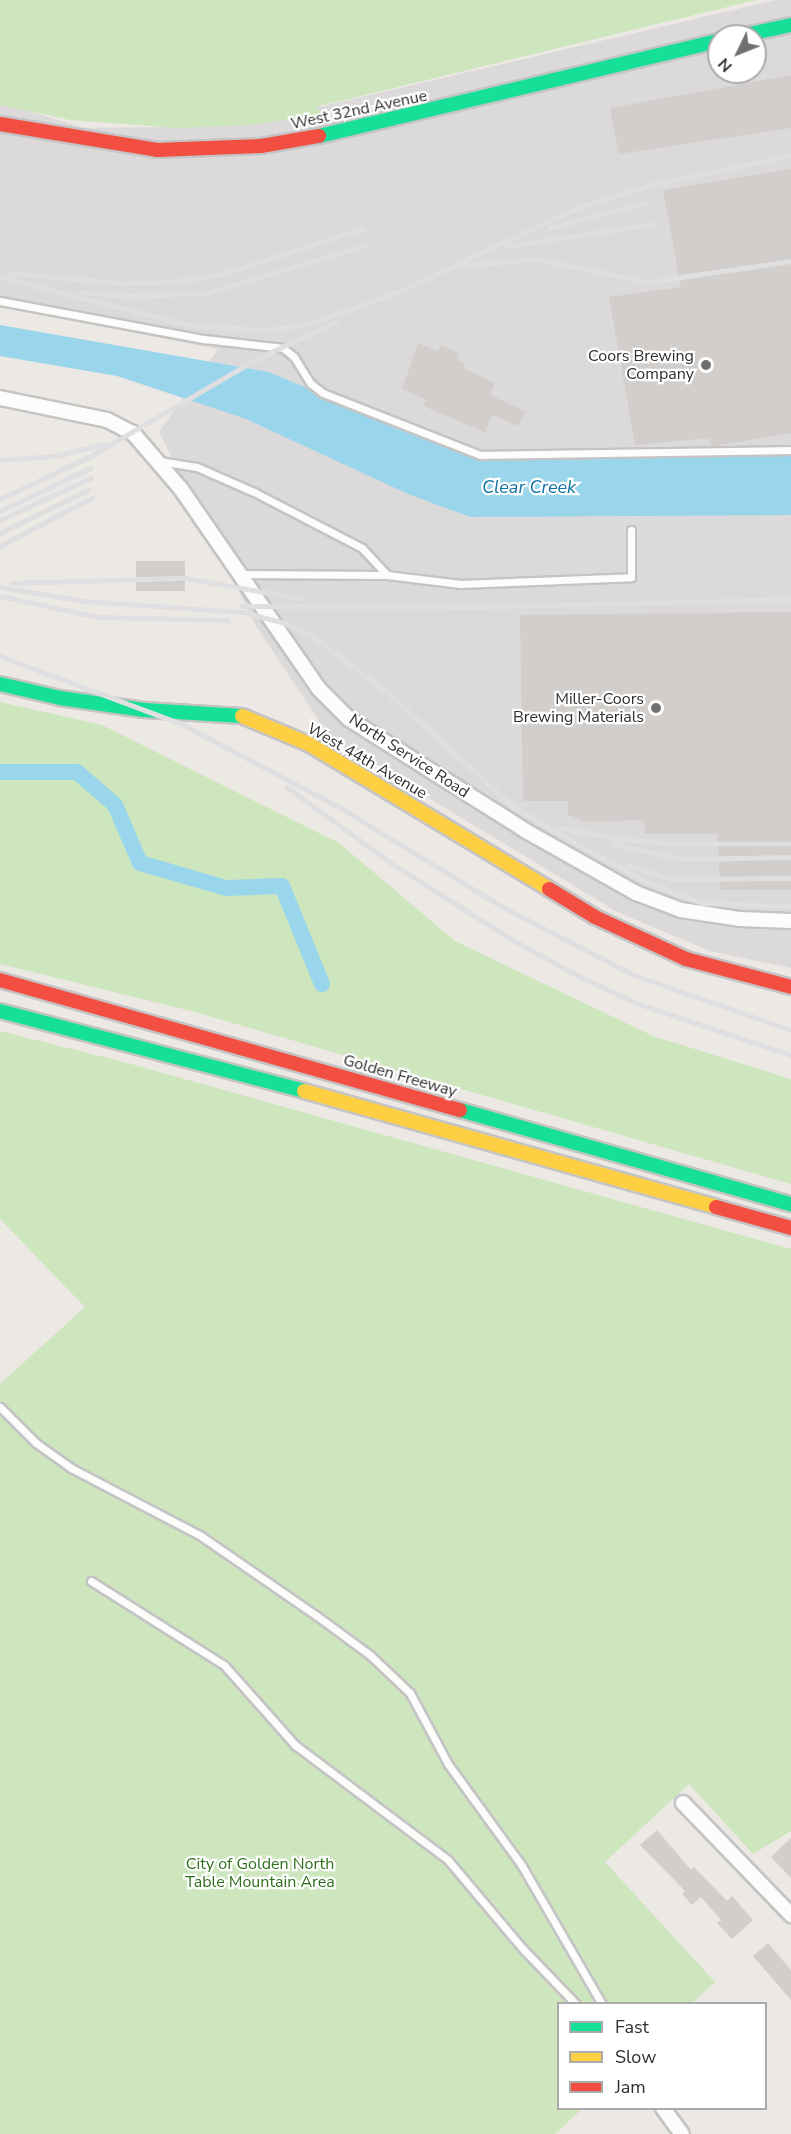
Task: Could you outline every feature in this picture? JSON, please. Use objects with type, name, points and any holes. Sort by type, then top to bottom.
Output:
[{"type":"main road","points":[[767,30],[791,25]]},
{"type":"main road","name":"West 32nd Avenue","points":[[0,124],[104,144],[157,150],[261,146],[342,132],[707,44]]},
{"type":"main road","name":"West 44th Avenue","points":[[0,684],[70,700],[144,710],[232,714],[261,721],[309,744],[595,916],[686,959],[791,987]]},
{"type":"main road","name":"Golden Freeway","points":[[0,980],[791,1204]]},
{"type":"main road","points":[[0,1011],[306,1091],[791,1228]]},
{"type":"street","name":"North Service Road","points":[[0,398],[107,420],[131,431],[159,462],[319,689],[349,718],[517,825],[636,894],[681,910],[740,920],[791,921]]},
{"type":"street","points":[[683,1803],[791,1915]]},
{"type":"street","points":[[664,2110],[682,2134]]},
{"type":"lane","points":[[0,301],[204,339],[283,348],[323,393],[480,455],[791,450]]},
{"type":"lane","points":[[159,462],[197,467],[254,492],[362,548],[387,575]]},
{"type":"lane","points":[[240,574],[387,575],[460,584],[631,577],[631,530]]},
{"type":"lane","points":[[0,1407],[36,1443],[71,1468],[201,1536],[317,1616],[370,1655],[410,1694],[448,1764],[522,1866],[601,2002]]},
{"type":"lane","points":[[91,1581],[224,1665],[295,1745],[448,1860],[523,1949],[574,2002]]},
{"type":"shaded area","points":[[776,0],[791,0],[791,968],[710,951],[617,912],[331,739],[256,626],[159,432],[218,349],[0,307],[0,103],[85,128],[238,126]]},
{"type":"green space","points":[[0,0],[756,0],[316,107],[322,114],[250,125],[178,128],[70,120],[0,105]]},
{"type":"green space","points":[[0,702],[102,725],[339,843],[455,941],[653,1036],[791,1079],[791,1184],[191,1011],[0,964]]},
{"type":"green space","name":"City of Golden North Table Mountain Area","points":[[0,1031],[124,1062],[791,1249],[791,1831],[753,1854],[689,1784],[605,1862],[715,1982],[693,2002],[557,2002],[557,2110],[581,2110],[555,2134],[0,2134],[0,1384],[85,1307],[0,1219]]},
{"type":"water","name":"Clear Creek","points":[[0,325],[269,372],[470,457],[791,454],[791,515],[470,517],[408,494],[246,419],[117,376],[0,356]]},
{"type":"building","points":[[791,75],[791,128],[619,154],[610,108],[742,84],[767,84],[767,79]]},
{"type":"building","name":"Coors Brewing Company","points":[[791,169],[791,433],[716,446],[711,446],[710,438],[635,445],[609,297],[681,287],[663,190]]},
{"type":"building","points":[[418,343],[438,351],[441,345],[460,354],[457,360],[465,364],[463,368],[495,383],[490,395],[525,411],[518,426],[492,415],[485,432],[423,406],[427,400],[402,389]]},
{"type":"building","points":[[136,561],[185,561],[185,591],[136,591]]},
{"type":"building","name":"Miller-Coors Brewing Materials","points":[[791,612],[791,890],[720,890],[718,834],[645,834],[644,820],[587,822],[568,815],[568,801],[523,801],[520,615]]},
{"type":"building","points":[[657,1830],[691,1870],[694,1867],[727,1901],[732,1896],[753,1920],[732,1939],[717,1923],[721,1920],[701,1897],[692,1905],[682,1894],[685,1891],[640,1845]]},
{"type":"building","points":[[791,1838],[791,1878],[771,1857]]},
{"type":"building","points":[[768,1943],[791,1970],[791,2000],[753,1956]]},
{"type":"waterway","points":[[0,772],[77,772],[115,805],[140,863],[226,888],[282,886],[322,984]]},
{"type":"railway","points":[[0,277],[184,324],[261,330],[285,328],[315,322],[400,291],[579,207],[647,186],[791,155]]},
{"type":"railway","points":[[549,228],[646,203]]},
{"type":"railway","points":[[508,246],[652,224]]},
{"type":"railway","points":[[9,273],[122,283],[168,282],[219,275],[362,229]]},
{"type":"railway","points":[[82,292],[131,296],[207,293],[364,246]]},
{"type":"railway","points":[[464,265],[537,259],[647,282],[791,261]]},
{"type":"railway","points":[[0,499],[89,457],[255,360],[336,321]]},
{"type":"railway","points":[[0,460],[55,456],[103,444]]},
{"type":"railway","points":[[0,511],[90,468]]},
{"type":"railway","points":[[0,520],[91,478]]},
{"type":"railway","points":[[0,533],[88,490]]},
{"type":"railway","points":[[0,546],[92,498]]},
{"type":"railway","points":[[12,583],[185,578],[304,599]]},
{"type":"railway","points":[[0,587],[84,601],[243,612],[285,623],[311,635],[385,690],[514,807],[588,850],[650,883],[702,903],[791,906]]},
{"type":"railway","points":[[0,596],[98,617],[227,620]]},
{"type":"railway","points":[[242,606],[474,607],[791,599]]},
{"type":"railway","points":[[0,656],[182,724],[341,808],[501,906],[634,975],[791,1030]]},
{"type":"railway","points":[[287,787],[394,865],[518,943],[581,977],[639,1004],[791,1055]]},
{"type":"railway","points":[[558,827],[619,839],[673,844],[791,844]]},
{"type":"railway","points":[[611,844],[684,859],[791,857]]},
{"type":"railway","points":[[628,865],[672,879],[791,878]]},
{"type":"traffic: fast","points":[[767,30],[791,25]]},
{"type":"traffic: fast","points":[[319,136],[707,44]]},
{"type":"traffic: fast","points":[[0,684],[60,698],[144,710],[242,716]]},
{"type":"traffic: fast","points":[[0,1011],[304,1091]]},
{"type":"traffic: fast","points":[[460,1110],[791,1204]]},
{"type":"traffic: slow","points":[[242,716],[309,744],[549,889]]},
{"type":"traffic: slow","points":[[304,1091],[716,1207]]},
{"type":"traffic: jam","points":[[0,124],[157,150],[261,146],[319,136]]},
{"type":"traffic: jam","points":[[549,889],[595,917],[686,959],[791,987]]},
{"type":"traffic: jam","points":[[0,980],[460,1110]]},
{"type":"traffic: jam","points":[[716,1207],[791,1228]]},
{"type":"place","name":"Coors Brewing Company","points":[[706,365]]},
{"type":"place","name":"Miller-Coors Brewing Materials","points":[[656,708]]}]
